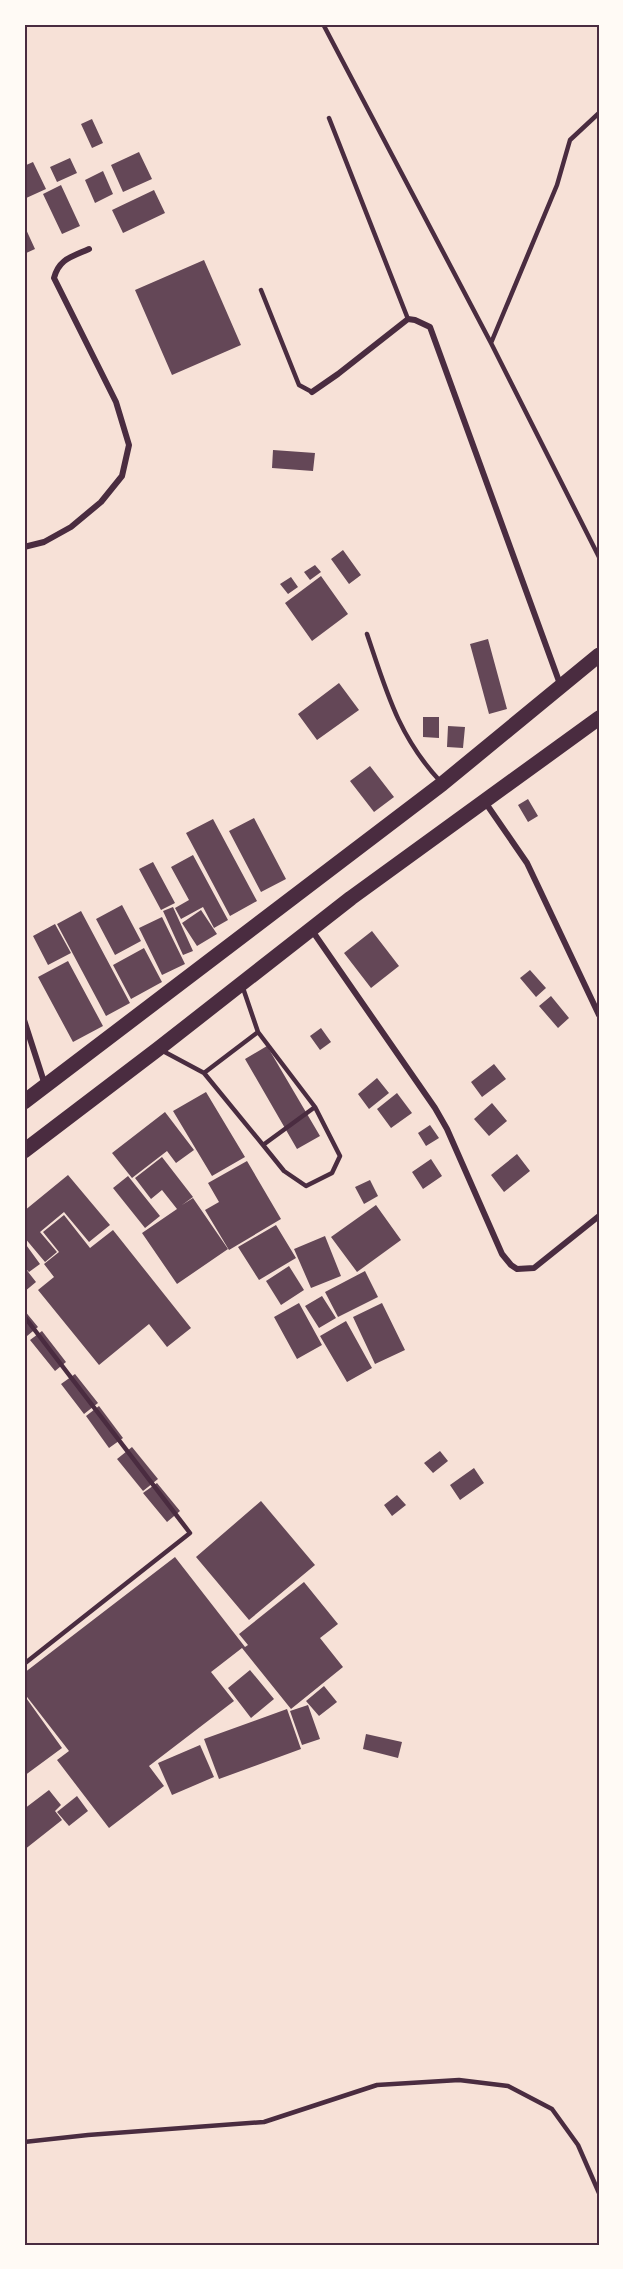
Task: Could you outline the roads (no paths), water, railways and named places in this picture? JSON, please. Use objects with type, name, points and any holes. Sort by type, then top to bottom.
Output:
[{"type":"highway","points":[[24,1101],[442,784],[599,655]]},
{"type":"highway","points":[[24,1151],[311,929],[599,718]]},
{"type":"street","points":[[24,548],[45,542],[71,527],[101,502],[122,476],[129,445],[116,402],[54,278],[57,267],[66,259],[88,249]]},
{"type":"street","points":[[312,392],[408,319],[430,327],[561,685]]},
{"type":"street","points":[[484,801],[527,863],[599,1016]]},
{"type":"street","points":[[311,929],[435,1108],[447,1129],[502,1254],[511,1265],[517,1269],[534,1268],[599,1216]]},
{"type":"street","points":[[24,1020],[26,1034],[45,1085]]},
{"type":"lane","points":[[323,24],[491,343],[599,557]]},
{"type":"lane","points":[[491,343],[557,184],[570,140],[599,113]]},
{"type":"lane","points":[[329,118],[408,319]]},
{"type":"lane","points":[[261,290],[299,385],[312,392]]},
{"type":"lane","points":[[367,634],[393,711],[423,763],[442,784]]},
{"type":"lane","points":[[158,1049],[204,1073],[284,1171],[306,1186],[332,1173],[340,1155],[315,1107],[258,1032],[241,983]]},
{"type":"lane","points":[[204,1073],[258,1032]]},
{"type":"lane","points":[[263,1145],[315,1107]]},
{"type":"lane","points":[[24,1316],[190,1533],[24,1664]]},
{"type":"lane","points":[[24,2142],[264,2122],[377,2085],[459,2080],[508,2086],[552,2109],[578,2145],[599,2193]]}]
